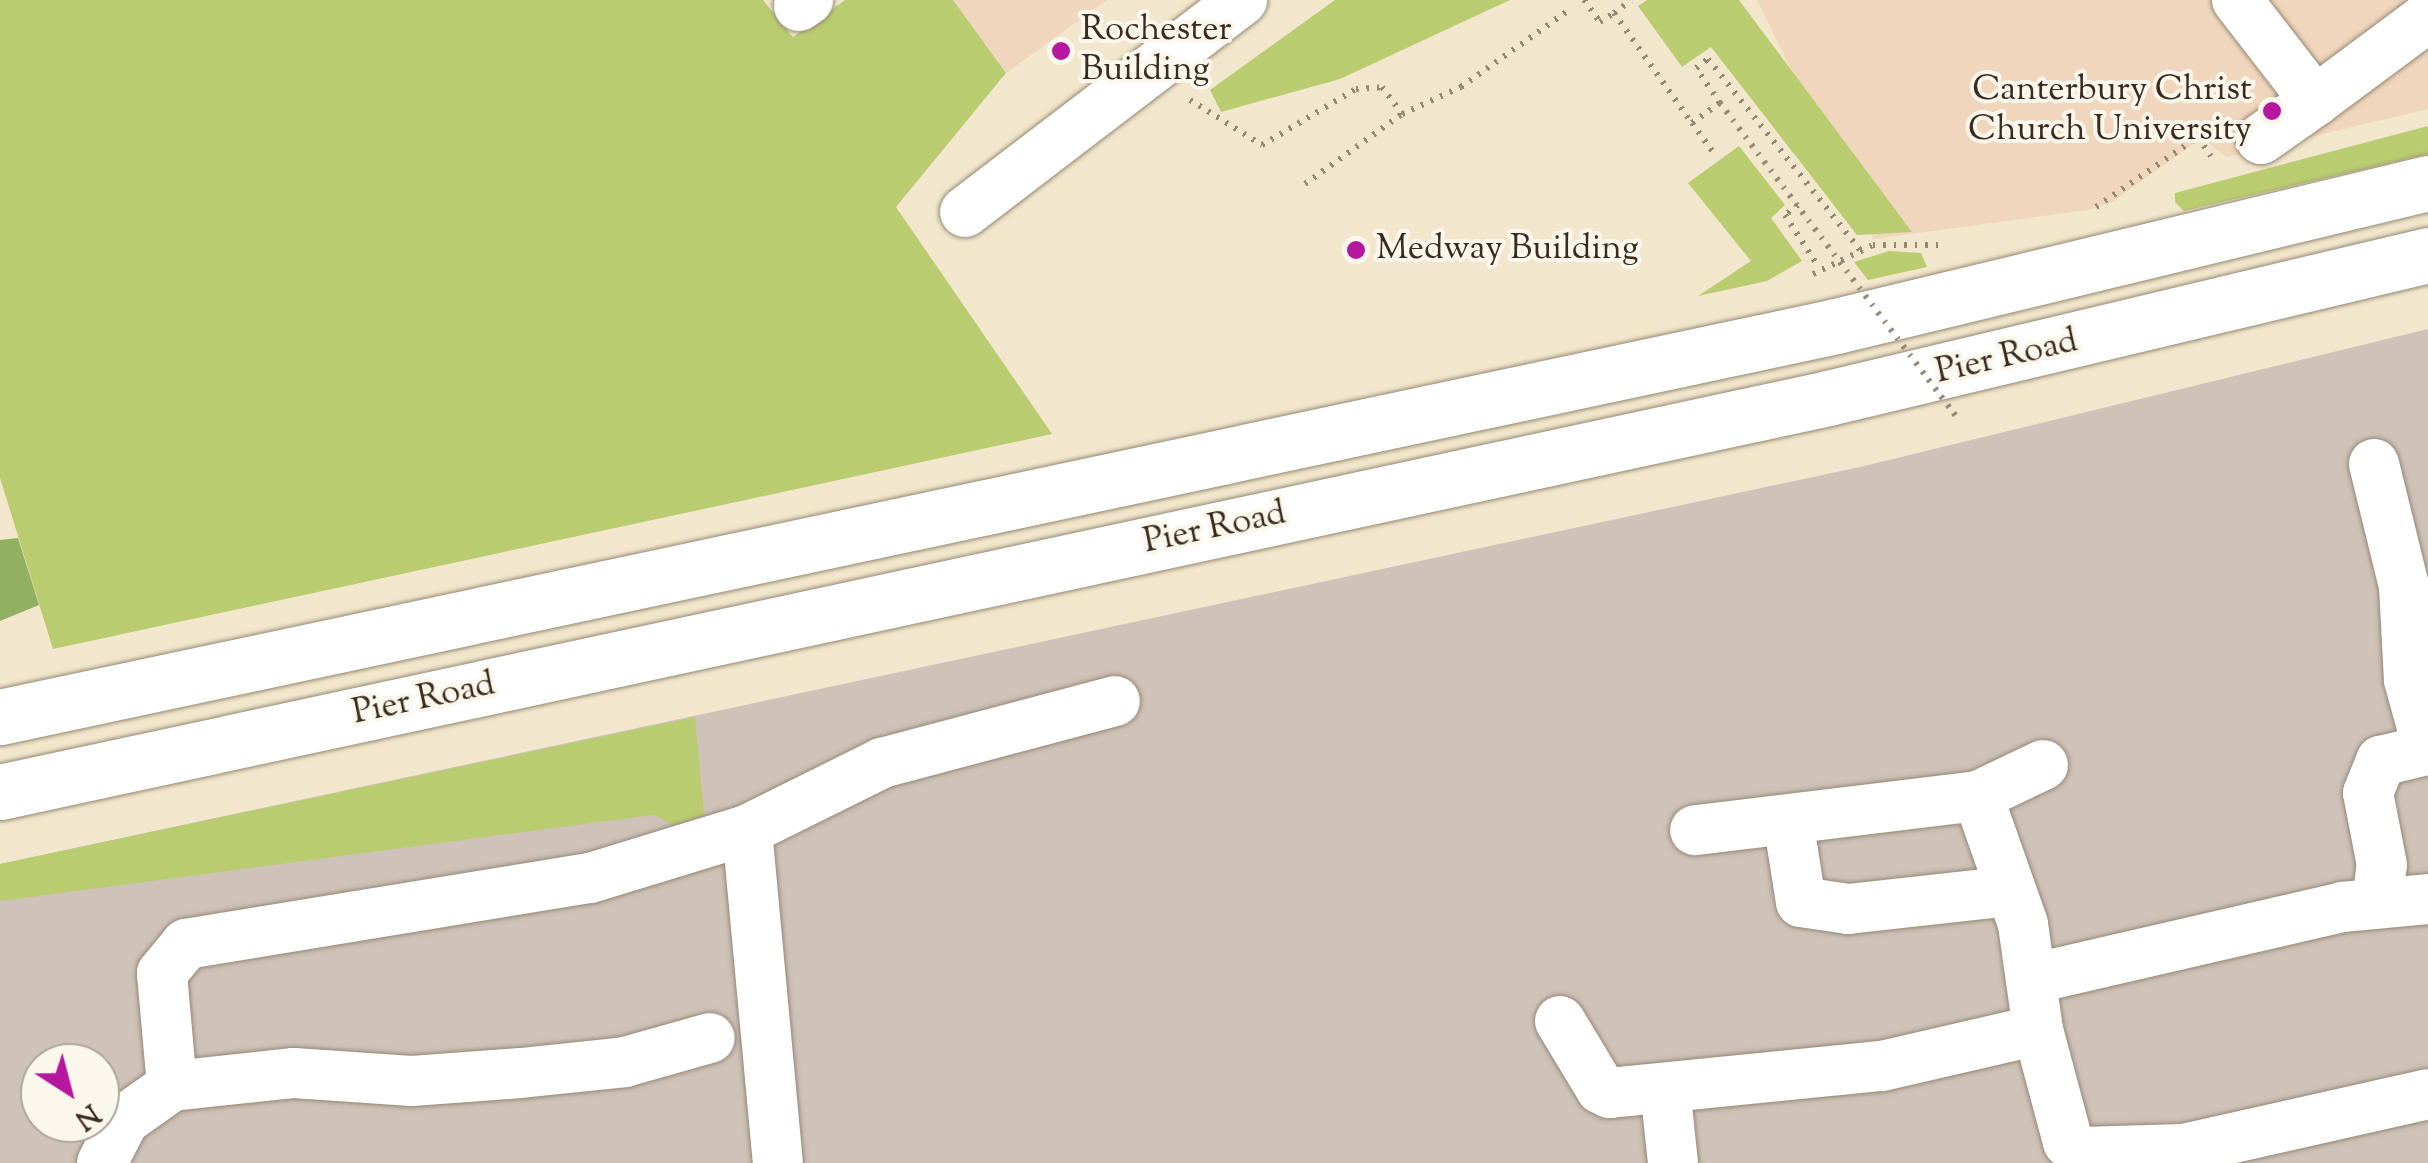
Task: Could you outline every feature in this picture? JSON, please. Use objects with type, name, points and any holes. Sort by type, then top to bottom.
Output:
[{"type":"main road","name":"Pier Road","points":[[0,717],[1817,330],[2428,183]]},
{"type":"main road","name":"Pier Road","points":[[0,792],[1882,386],[2428,255]]},
{"type":"street","points":[[966,212],[1242,0]]},
{"type":"street","points":[[2240,6],[2315,100]]},
{"type":"street","points":[[2261,139],[2428,17]]},
{"type":"street","points":[[2374,464],[2404,586],[2409,680],[2427,749],[2380,761],[2368,792],[2382,870],[2377,903]]},
{"type":"street","points":[[172,1086],[162,973],[172,956],[194,940],[590,878],[747,830],[882,762],[1115,702]]},
{"type":"street","points":[[1695,830],[1978,796],[2043,765]]},
{"type":"street","points":[[1978,796],[2011,891],[2032,979],[2038,1030],[2068,1142],[2080,1152],[2184,1149],[2428,1094]]},
{"type":"street","points":[[1788,820],[1801,902],[1848,909],[2011,891]]},
{"type":"street","points":[[747,830],[778,1163]]},
{"type":"street","points":[[2032,979],[2377,903],[2428,899]]},
{"type":"street","points":[[1560,1021],[1601,1089],[1666,1088],[1882,1066],[2038,1030]]},
{"type":"street","points":[[102,1163],[124,1120],[172,1086],[294,1073],[412,1082],[588,1067],[710,1038]]},
{"type":"street","points":[[1666,1088],[1673,1163]]},
{"type":"path","points":[[1584,0],[1600,22],[1631,0]]},
{"type":"path","points":[[1305,184],[1402,114],[1460,87],[1569,10]]},
{"type":"path","points":[[1614,13],[1716,156]]},
{"type":"path","points":[[1860,250],[1708,59],[1696,68],[1959,420]]},
{"type":"path","points":[[1147,72],[1262,145],[1356,89],[1382,87],[1402,114]]},
{"type":"path","points":[[1692,123],[1720,102]]},
{"type":"path","points":[[1798,205],[1785,216],[1816,263]]},
{"type":"shaded area","points":[[953,0],[1107,0],[1006,73]]},
{"type":"shaded area","points":[[1757,0],[2428,0],[2428,109],[2226,157],[2202,138],[2112,202],[2088,210],[1874,239]]},
{"type":"shaded area","points":[[2428,329],[2428,1163],[0,1163],[0,864],[1860,467]]},
{"type":"green space","points":[[0,0],[763,0],[793,37],[845,0],[953,0],[1006,73],[896,207],[1052,434],[53,649],[0,478]]},
{"type":"green space","points":[[1335,0],[1510,0],[1340,79],[1221,112],[1210,90]]},
{"type":"green space","points":[[1647,0],[1739,0],[1912,232],[1857,235],[1711,47],[1682,67],[1638,6]]},
{"type":"green space","points":[[2428,126],[2428,154],[2184,211],[2175,202],[2175,193]]},
{"type":"green space","points":[[1739,146],[1785,205],[1771,218],[1802,261],[1767,281],[1698,296],[1751,261],[1688,183]]},
{"type":"green space","points":[[1889,251],[1921,253],[1927,267],[1868,280],[1854,262]]},
{"type":"green space","points":[[18,538],[39,605],[0,621],[0,540]]},
{"type":"green space","points":[[695,717],[704,815],[674,825],[653,815],[0,901],[0,864]]},
{"type":"place","name":"Rochester Building","points":[[1061,51]]},
{"type":"place","name":"Canterbury Christ Church University","points":[[2272,111]]},
{"type":"place","name":"Medway Building","points":[[1356,250]]}]
